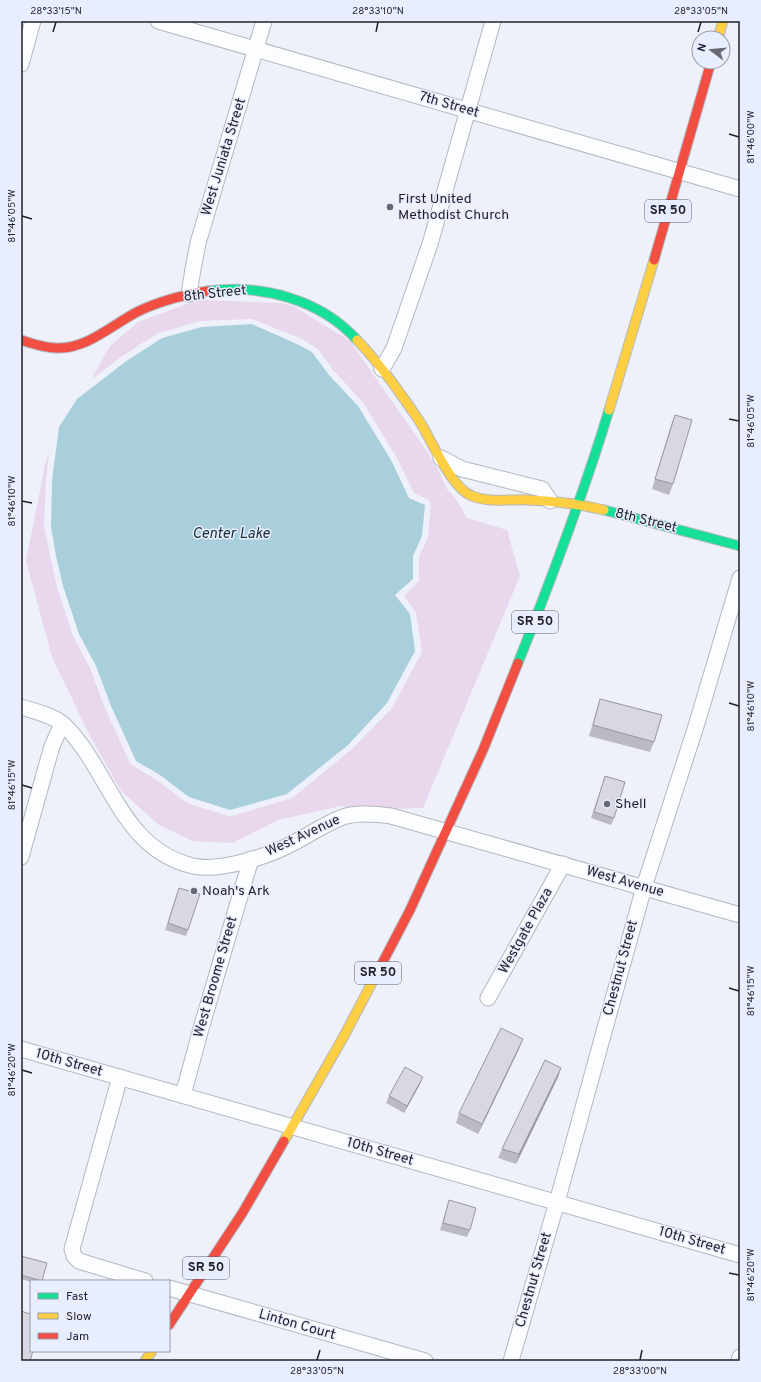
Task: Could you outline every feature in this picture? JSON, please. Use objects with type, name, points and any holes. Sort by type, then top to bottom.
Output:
[{"type":"main road","name":"SR 50","points":[[170,1323],[242,1212],[335,1054],[410,910],[483,750],[548,588],[578,504],[602,431],[680,172],[709,70]]},
{"type":"main road","name":"8th Street","points":[[21,340],[53,348],[69,348],[102,334],[143,309],[167,299],[189,294],[224,290],[250,290],[272,293],[293,299],[318,309],[342,324],[356,337],[382,368],[425,431],[459,487],[468,495],[485,499],[550,501],[578,504],[740,546]]},
{"type":"main road","points":[[145,1361],[151,1352]]},
{"type":"street","points":[[21,64],[33,21]]},
{"type":"street","name":"7th Street","points":[[158,21],[740,189]]},
{"type":"street","name":"West Juniata Street","points":[[189,294],[192,269],[198,243],[264,21]]},
{"type":"street","points":[[382,368],[398,339],[430,244],[493,21]]},
{"type":"street","name":"8th Street","points":[[441,458],[462,470],[542,489],[550,501]]},
{"type":"street","name":"Chestnut Street","points":[[511,1361],[557,1202],[644,887],[697,723],[740,578]]},
{"type":"street","name":"West Avenue","points":[[21,707],[53,718],[62,724],[87,755],[123,813],[140,835],[153,847],[174,860],[195,867],[213,868],[226,866],[279,851],[320,827],[343,817],[358,814],[377,814],[391,816],[564,864],[740,915]]},
{"type":"street","points":[[21,857],[52,746],[62,724]]},
{"type":"street","name":"West Broome Street","points":[[183,1095],[251,859]]},
{"type":"street","name":"Westgate Plaza","points":[[488,998],[564,864]]},
{"type":"street","name":"10th Street","points":[[21,1049],[740,1255]]},
{"type":"street","points":[[120,1077],[72,1249],[74,1256],[79,1261],[142,1280]]},
{"type":"street","name":"Linton Court","points":[[170,1288],[425,1361]]},
{"type":"street","points":[[739,1361],[740,1356]]},
{"type":"shaded area","points":[[203,300],[283,303],[295,307],[350,341],[435,463],[447,489],[454,496],[467,518],[507,530],[520,576],[423,808],[352,808],[341,806],[278,820],[233,843],[193,841],[159,825],[121,791],[88,732],[52,657],[26,561],[46,460],[49,454],[46,479],[44,527],[57,587],[73,636],[90,668],[105,708],[130,763],[157,780],[187,803],[233,816],[292,798],[352,749],[392,708],[422,652],[416,613],[404,596],[419,581],[419,557],[428,537],[431,504],[428,500],[414,493],[397,458],[364,404],[334,371],[318,349],[302,339],[252,319],[201,321],[158,333],[121,357],[91,380],[110,346],[138,322],[192,302]]},
{"type":"water","name":"Center Lake","points":[[252,324],[312,352],[329,375],[358,406],[391,460],[409,498],[425,505],[422,536],[413,556],[413,579],[395,595],[410,614],[415,651],[387,703],[348,745],[287,794],[230,810],[189,797],[160,775],[136,761],[111,706],[96,666],[79,634],[63,586],[51,527],[52,480],[59,427],[77,399],[125,362],[162,338],[202,327]]},
{"type":"building","points":[[675,415],[692,420],[673,484],[655,479]]},
{"type":"building","points":[[600,699],[662,715],[654,742],[593,725]]},
{"type":"building","name":"Shell","points":[[605,776],[625,782],[614,818],[594,812]]},
{"type":"building","points":[[179,888],[200,894],[188,930],[168,923]]},
{"type":"building","points":[[501,1028],[523,1039],[482,1124],[459,1113]]},
{"type":"building","points":[[545,1060],[561,1068],[519,1154],[502,1149]]},
{"type":"building","points":[[405,1067],[423,1077],[407,1106],[389,1096]]},
{"type":"building","points":[[449,1200],[476,1208],[470,1230],[443,1223]]},
{"type":"building","points":[[21,1256],[47,1263],[42,1280],[21,1275]]},
{"type":"building","points":[[21,1311],[30,1314],[30,1352],[33,1352],[30,1361],[21,1361]]},
{"type":"traffic: fast","points":[[208,291],[228,289],[248,290],[288,298],[308,305],[326,314],[357,340]]},
{"type":"traffic: fast","points":[[518,663],[566,538],[609,410]]},
{"type":"traffic: fast","points":[[604,510],[740,546]]},
{"type":"traffic: slow","points":[[720,30],[723,21]]},
{"type":"traffic: slow","points":[[609,410],[654,260]]},
{"type":"traffic: slow","points":[[357,340],[398,390],[420,422],[449,474],[464,491],[472,496],[485,499],[548,501],[576,504],[604,510]]},
{"type":"traffic: slow","points":[[284,1141],[344,1036],[376,975]]},
{"type":"traffic: slow","points":[[145,1361],[151,1352]]},
{"type":"traffic: jam","points":[[654,260],[709,70]]},
{"type":"traffic: jam","points":[[21,340],[39,346],[52,348],[79,345],[145,308],[189,294],[208,291]]},
{"type":"traffic: jam","points":[[376,975],[410,910],[483,750],[518,663]]},
{"type":"traffic: jam","points":[[170,1323],[243,1212],[284,1141]]},
{"type":"place","name":"First United Methodist Church","points":[[390,207]]},
{"type":"place","name":"Shell","points":[[607,804]]},
{"type":"place","name":"Noah's Ark","points":[[194,891]]}]
